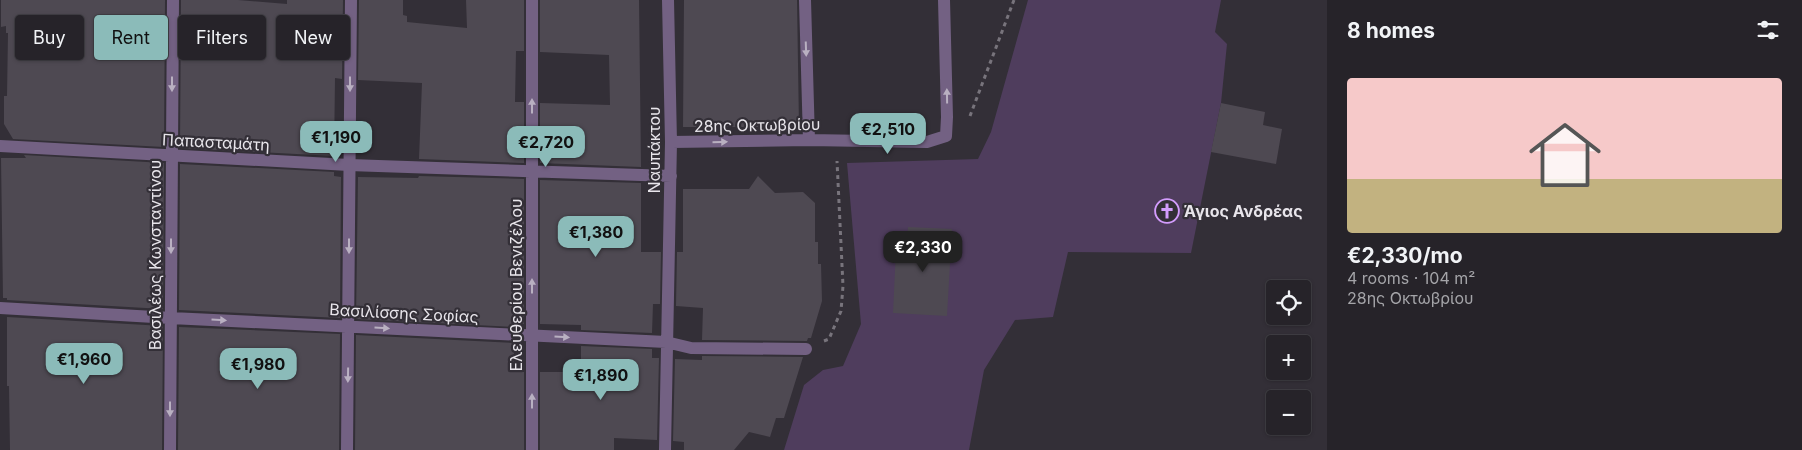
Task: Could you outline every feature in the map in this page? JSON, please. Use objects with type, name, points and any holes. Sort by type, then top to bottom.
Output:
[{"type":"street","name":"Βασιλέως Κωνσταντίνου","points":[[170,450],[173,0]]},
{"type":"street","points":[[347,450],[351,0]]},
{"type":"street","name":"Ελευθερίου Βενιζέλου","points":[[532,0],[532,450]]},
{"type":"street","name":"Ναυπάκτου","points":[[666,450],[666,342],[671,142],[668,0]]},
{"type":"street","points":[[804,0],[809,140]]},
{"type":"street","points":[[944,0],[946,136]]},
{"type":"street","name":"28ης Οκτωβρίου","points":[[671,142],[809,140],[927,142],[946,136]]},
{"type":"street","name":"Παπασταμάτη","points":[[0,146],[349,165],[670,176]]},
{"type":"street","name":"Βασιλίσσης Σοφίας","points":[[0,308],[666,342],[690,348],[806,349]]},
{"type":"path","points":[[946,136],[969,118],[1014,0]]},
{"type":"path","points":[[806,349],[829,339],[841,311],[843,286],[836,140]]},
{"type":"shaded area","points":[[1028,0],[1221,0],[1215,32],[1227,44],[1221,103],[1191,253],[1068,252],[1053,317],[1015,320],[984,370],[969,450],[784,450],[804,385],[823,370],[843,366],[861,324],[847,163],[978,159],[991,132]]},
{"type":"building","points":[[1,0],[165,0],[165,15],[94,15],[94,60],[165,60],[164,147],[13,139],[4,124],[4,96],[7,96],[8,33],[6,33],[6,26],[1,27]]},
{"type":"building","points":[[181,0],[238,0],[287,4],[287,0],[343,0],[343,15],[276,15],[276,60],[342,60],[342,79],[335,78],[334,156],[180,148],[181,60],[266,60],[266,15],[181,15]]},
{"type":"building","points":[[359,0],[403,0],[403,15],[407,16],[407,22],[467,28],[466,0],[524,0],[524,51],[516,51],[515,102],[524,102],[524,163],[419,159],[422,83],[358,80]]},
{"type":"building","points":[[540,0],[639,0],[641,167],[540,163],[540,103],[610,105],[609,55],[540,52]]},
{"type":"building","points":[[684,0],[797,0],[799,127],[683,127]]},
{"type":"building","points":[[1221,103],[1265,112],[1263,125],[1282,129],[1276,164],[1211,152]]},
{"type":"building","points":[[24,155],[164,163],[163,309],[7,300],[7,298],[3,298],[1,158],[26,158]]},
{"type":"building","points":[[180,164],[334,172],[334,176],[341,177],[340,318],[179,310]]},
{"type":"building","points":[[419,176],[524,179],[524,324],[515,324],[515,327],[356,319],[358,177],[418,178]]},
{"type":"building","points":[[758,176],[775,193],[803,192],[815,203],[815,242],[818,242],[818,264],[821,264],[822,301],[811,338],[808,338],[807,341],[702,340],[703,308],[676,306],[677,252],[683,252],[683,189],[749,189]]},
{"type":"building","points":[[540,180],[641,183],[641,252],[661,252],[660,304],[653,304],[652,333],[581,330],[581,325],[540,324]]},
{"type":"building","points":[[908,227],[952,229],[947,316],[893,313],[896,249],[906,249]]},
{"type":"building","points":[[7,317],[163,326],[162,450],[10,450],[9,386],[7,386]]},
{"type":"building","points":[[179,327],[340,334],[339,450],[178,450]]},
{"type":"building","points":[[356,335],[514,343],[514,372],[524,372],[524,450],[355,450]]},
{"type":"building","points":[[581,346],[652,349],[652,358],[659,358],[657,440],[614,438],[614,450],[540,450],[540,372],[581,372]]},
{"type":"building","points":[[702,356],[803,357],[784,418],[776,418],[770,437],[749,432],[734,450],[684,450],[684,442],[673,441],[675,359],[702,360]]},
{"type":"place","name":"Άγιος Ανδρέας","points":[[1167,211]]}]
